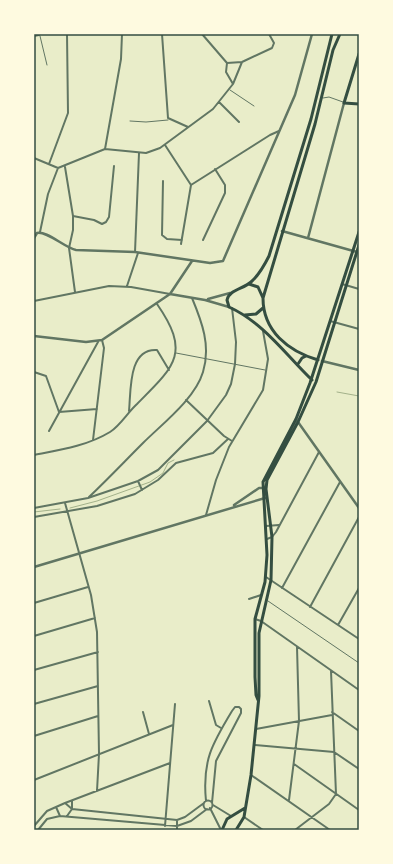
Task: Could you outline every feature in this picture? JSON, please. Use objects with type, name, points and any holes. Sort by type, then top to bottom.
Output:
[{"type":"main road","points":[[316,382],[311,380],[298,364],[263,330],[245,315],[231,308],[227,300],[230,294],[249,284],[263,268],[270,253],[316,99],[332,34]]},
{"type":"main road","points":[[262,298],[322,98],[333,50],[340,34]]},
{"type":"main road","points":[[359,54],[344,103],[359,104]]},
{"type":"main road","points":[[258,700],[256,695],[255,678],[255,619],[266,577],[267,539],[262,487],[265,475],[296,419],[311,380],[359,232]]},
{"type":"main road","points":[[236,830],[244,817],[251,775],[258,700],[261,621],[270,580],[272,537],[266,489],[269,477],[298,422],[316,382],[359,245]]},
{"type":"main road","points":[[249,284],[258,287],[268,323],[275,335],[292,349],[306,356],[322,361]]},
{"type":"main road","points":[[245,315],[256,314],[263,308]]},
{"type":"main road","points":[[298,364],[300,359],[306,356]]},
{"type":"main road","points":[[222,830],[225,821],[246,807]]},
{"type":"main road","points":[[233,816],[244,817]]},
{"type":"street","points":[[49,164],[68,112],[67,34]]},
{"type":"street","points":[[106,149],[121,58],[122,34]]},
{"type":"street","points":[[162,34],[169,119],[189,128]]},
{"type":"street","points":[[202,34],[227,63],[228,76],[233,84]]},
{"type":"street","points":[[227,63],[242,62],[273,46],[274,44],[269,34]]},
{"type":"street","points":[[40,232],[69,248],[81,250],[137,252],[213,264],[221,262],[225,259],[295,95],[312,34]]},
{"type":"street","points":[[34,36],[39,35]]},
{"type":"street","points":[[34,158],[58,168],[106,149],[146,153],[165,145],[213,109],[233,84],[242,62]]},
{"type":"street","points":[[219,102],[239,122]]},
{"type":"street","points":[[308,238],[344,103]]},
{"type":"street","points":[[191,185],[270,134],[280,131]]},
{"type":"street","points":[[165,145],[191,185],[181,244]]},
{"type":"street","points":[[128,286],[137,252],[139,153]]},
{"type":"street","points":[[65,166],[73,216],[73,230],[69,248],[75,292]]},
{"type":"street","points":[[73,216],[94,220],[102,224],[106,222],[109,217],[114,166]]},
{"type":"street","points":[[34,238],[37,233],[40,232],[48,194],[58,168]]},
{"type":"street","points":[[203,240],[225,193],[225,185],[215,169]]},
{"type":"street","points":[[163,181],[162,235],[167,239],[182,240]]},
{"type":"street","points":[[282,231],[357,252]]},
{"type":"street","points":[[34,336],[98,342],[170,294],[192,261]]},
{"type":"street","points":[[342,284],[359,289]]},
{"type":"street","points":[[34,301],[105,286],[128,286],[205,300],[231,308],[236,342],[235,364],[231,384],[226,395],[207,421],[153,474],[103,494],[34,508]]},
{"type":"street","points":[[205,300],[230,294]]},
{"type":"street","points":[[88,498],[186,400],[200,380],[206,359],[205,334],[192,298]]},
{"type":"street","points":[[34,455],[74,446],[93,440],[111,431],[169,370],[175,353],[173,330],[157,304]]},
{"type":"street","points":[[330,321],[359,329]]},
{"type":"street","points":[[206,515],[216,480],[232,441],[262,394],[267,370],[267,347],[263,330]]},
{"type":"street","points":[[93,440],[104,348],[102,340]]},
{"type":"street","points":[[49,431],[98,342]]},
{"type":"street","points":[[129,412],[134,368],[138,357],[149,350],[157,350],[169,370]]},
{"type":"street","points":[[322,361],[359,370]]},
{"type":"street","points":[[34,372],[46,376],[59,412]]},
{"type":"street","points":[[186,400],[207,421],[232,441]]},
{"type":"street","points":[[59,412],[97,409]]},
{"type":"street","points":[[296,419],[359,508]]},
{"type":"street","points":[[34,517],[97,506],[142,490],[158,480],[176,463],[213,453],[228,439]]},
{"type":"street","points":[[267,539],[272,537],[280,524],[319,452]]},
{"type":"street","points":[[138,481],[142,490]]},
{"type":"street","points":[[282,588],[341,482]]},
{"type":"street","points":[[99,487],[103,494]]},
{"type":"street","points":[[230,508],[249,494],[262,487],[266,489]]},
{"type":"street","points":[[249,494],[248,499],[250,503]]},
{"type":"street","points":[[34,567],[250,503],[263,499],[267,496]]},
{"type":"street","points":[[64,503],[89,587],[97,632],[99,754],[97,791]]},
{"type":"street","points":[[310,607],[359,517]]},
{"type":"street","points":[[266,526],[280,524]]},
{"type":"street","points":[[266,577],[359,639]]},
{"type":"street","points":[[34,603],[89,587]]},
{"type":"street","points":[[338,625],[359,588]]},
{"type":"street","points":[[249,599],[261,595]]},
{"type":"street","points":[[34,636],[95,618]]},
{"type":"street","points":[[255,619],[261,621],[359,690]]},
{"type":"street","points":[[97,632],[101,631]]},
{"type":"street","points":[[289,800],[299,721],[298,647]]},
{"type":"street","points":[[34,670],[98,652]]},
{"type":"street","points":[[295,830],[313,818],[329,804],[336,794],[331,671]]},
{"type":"street","points":[[34,704],[98,686]]},
{"type":"street","points":[[209,701],[216,725],[221,728]]},
{"type":"street","points":[[165,826],[175,704]]},
{"type":"street","points":[[38,830],[47,819],[60,816],[165,826],[177,826],[191,821],[210,808],[212,804],[216,761],[241,713],[241,709],[239,707],[235,707],[221,728],[208,758],[205,788],[205,802],[207,809]]},
{"type":"street","points":[[143,712],[149,735]]},
{"type":"street","points":[[332,712],[359,731]]},
{"type":"street","points":[[256,729],[332,715]]},
{"type":"street","points":[[34,736],[98,716]]},
{"type":"street","points":[[34,780],[174,725]]},
{"type":"street","points":[[255,745],[334,752],[359,770]]},
{"type":"street","points":[[34,826],[47,811],[170,763]]},
{"type":"street","points":[[294,764],[359,810]]},
{"type":"street","points":[[251,775],[330,830]]},
{"type":"street","points":[[65,803],[72,810],[177,820],[185,817],[210,800],[212,804],[233,816]]},
{"type":"street","points":[[66,816],[72,810],[72,801]]},
{"type":"street","points":[[56,807],[60,816]]},
{"type":"street","points":[[210,808],[222,830]]},
{"type":"street","points":[[244,817],[263,830]]},
{"type":"street","points":[[177,820],[177,830]]},
{"type":"lane","points":[[39,35],[47,65]]},
{"type":"lane","points":[[229,89],[254,106]]},
{"type":"lane","points":[[316,99],[334,98],[344,103]]},
{"type":"lane","points":[[130,121],[146,122],[169,119]]},
{"type":"lane","points":[[175,353],[267,370]]},
{"type":"lane","points":[[266,600],[359,663]]},
{"type":"waterway","points":[[337,392],[359,396]]},
{"type":"waterway","points":[[70,508],[97,501],[150,482],[163,473],[168,463],[174,460]]},
{"type":"waterway","points":[[34,512],[60,509]]}]
